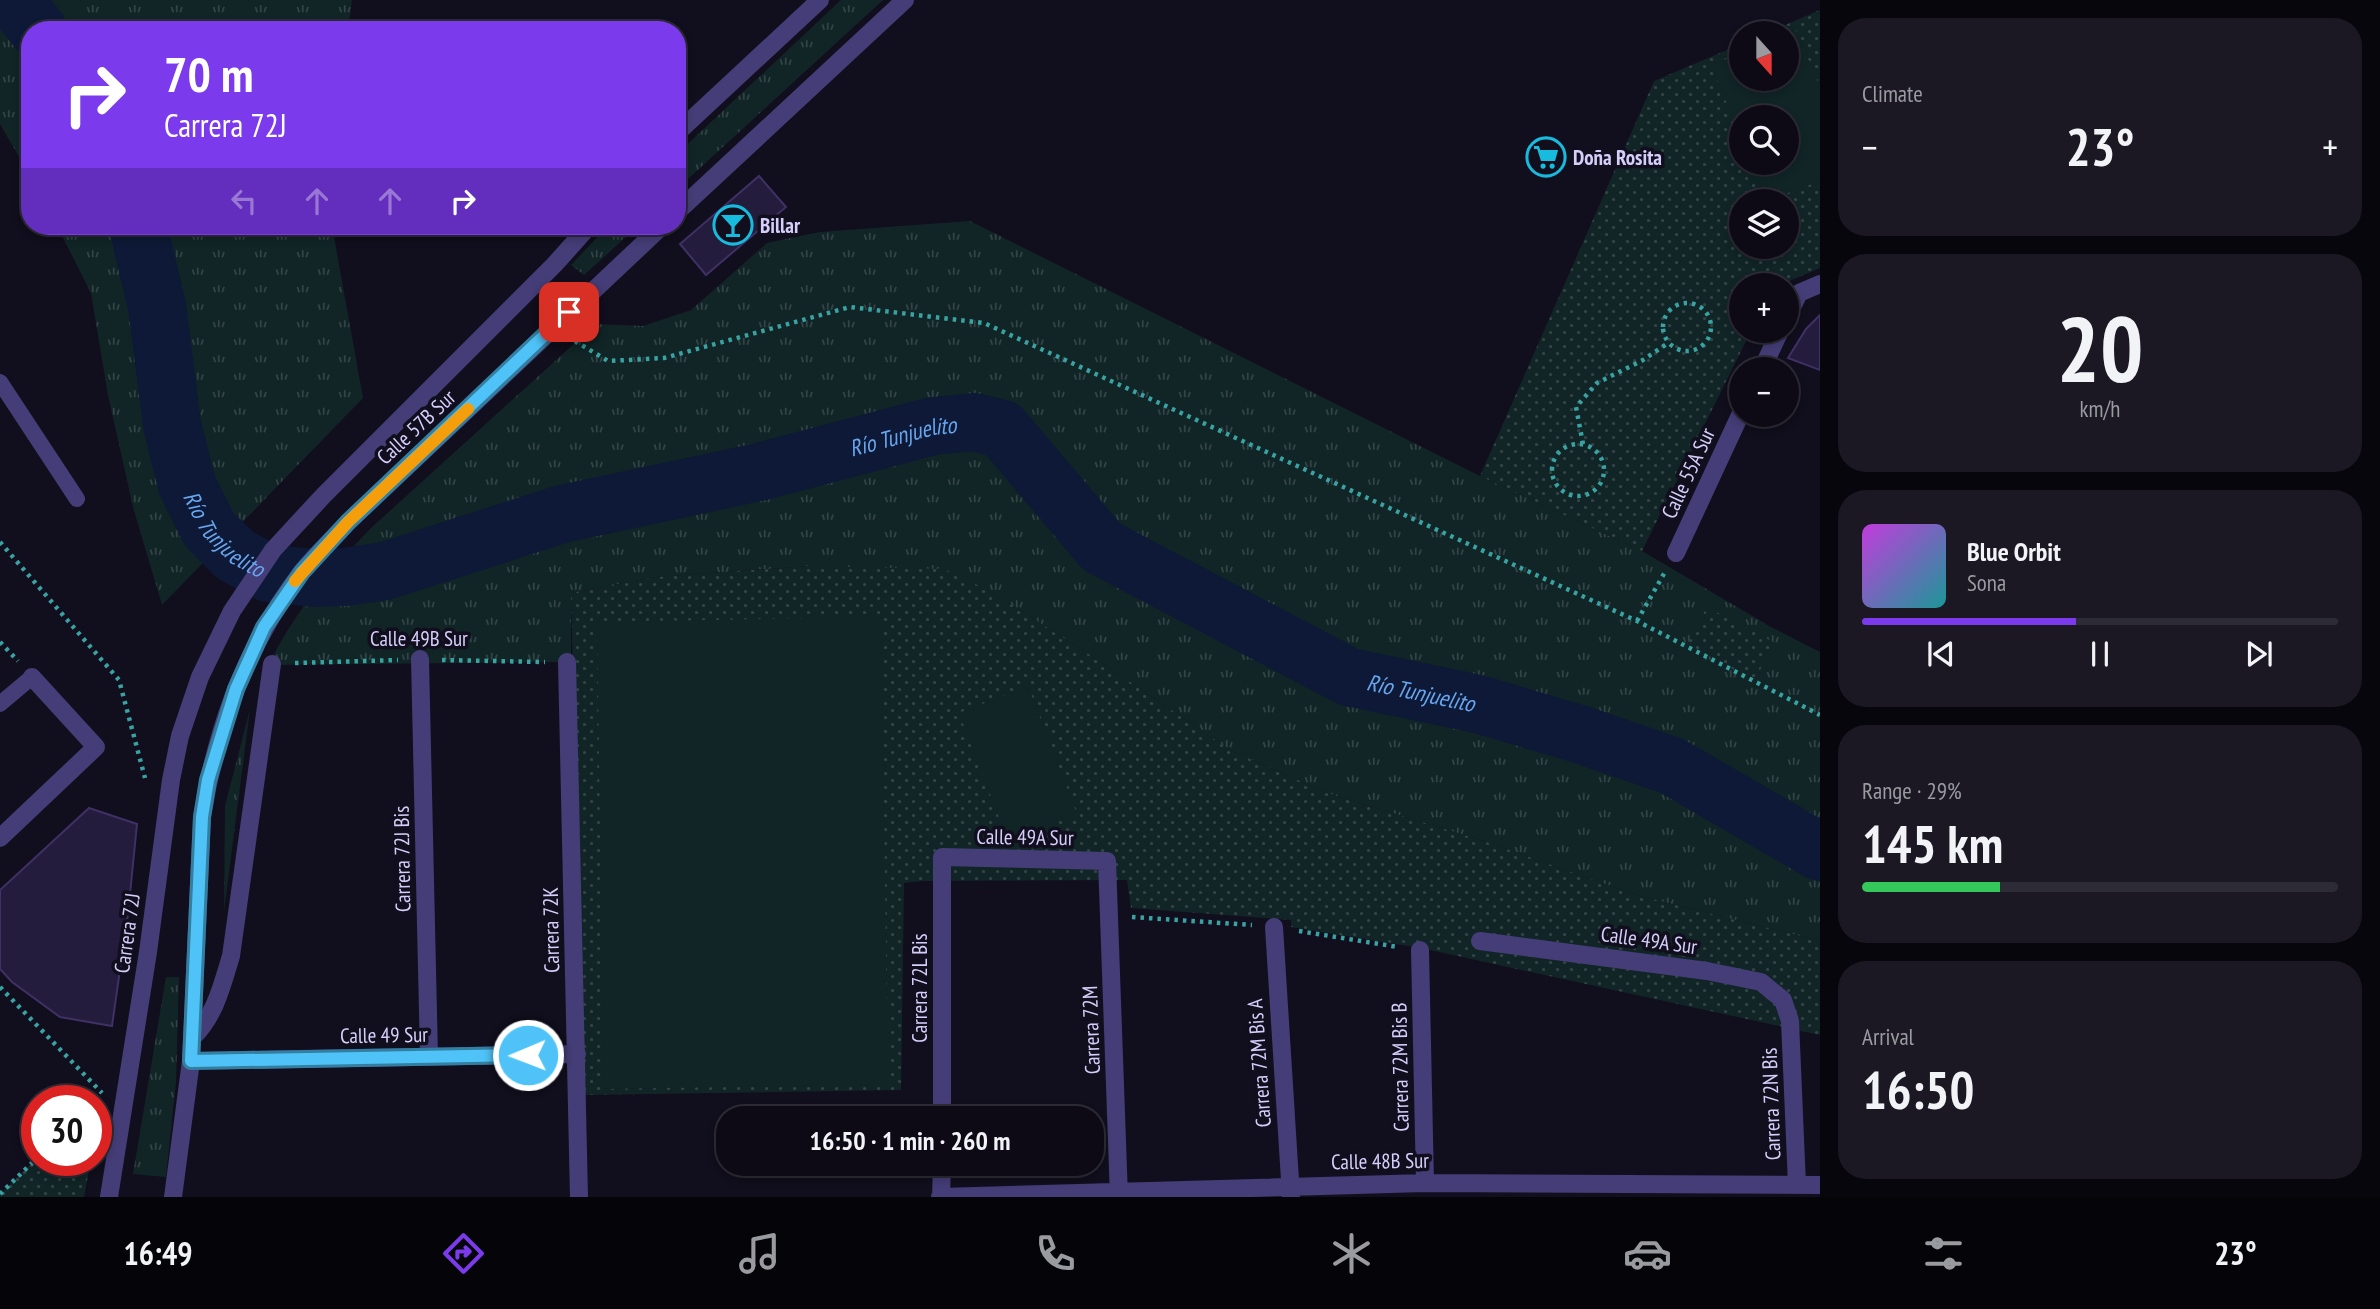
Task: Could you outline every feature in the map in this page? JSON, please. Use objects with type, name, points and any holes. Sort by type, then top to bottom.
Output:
[{"type":"street","points":[[686,125],[820,0]]},
{"type":"street","points":[[686,204],[905,0]]},
{"type":"street","name":"Calle 57B Sur","points":[[200,677],[232,611],[273,550],[582,235]]},
{"type":"street","name":"Calle 57B Sur","points":[[193,1037],[202,817],[208,780],[236,689],[264,627],[302,572],[348,522],[652,235]]},
{"type":"street","points":[[1799,293],[1820,284]]},
{"type":"street","name":"Calle 55A Sur","points":[[1676,553],[1734,427]]},
{"type":"street","name":"Carrera 72J Bis","points":[[420,659],[429,1057]]},
{"type":"street","name":"Carrera 72K","points":[[567,662],[579,1197]]},
{"type":"street","points":[[173,1197],[193,1037],[210,1016],[231,956],[272,664]]},
{"type":"street","points":[[0,838],[96,747],[32,677]]},
{"type":"street","name":"Carrera 72J","points":[[109,1197],[144,977],[171,780],[180,736],[200,677]]},
{"type":"street","name":"Calle 49A Sur","points":[[942,857],[1107,861]]},
{"type":"street","name":"Carrera 72L Bis","points":[[942,857],[942,1106]]},
{"type":"street","name":"Carrera 72M","points":[[1107,861],[1119,1195]]},
{"type":"street","name":"Carrera 72M Bis A","points":[[1273,927],[1290,1191]]},
{"type":"street","name":"Calle 49A Sur","points":[[1480,941],[1694,969],[1761,982],[1783,1000],[1790,1021]]},
{"type":"street","name":"Carrera 72M Bis B","points":[[1420,950],[1425,1183]]},
{"type":"street","name":"Carrera 72N Bis","points":[[1790,1021],[1797,1185]]},
{"type":"street","name":"Calle 49 Sur","points":[[191,1061],[577,1054]]},
{"type":"street","points":[[941,1197],[942,1176]]},
{"type":"street","name":"Calle 48B Sur","points":[[941,1197],[1290,1191],[1425,1183],[1769,1192],[1797,1185],[1820,1185]]},
{"type":"lane","points":[[0,382],[77,499]]},
{"type":"lane","points":[[0,704],[32,677]]},
{"type":"path","points":[[1680,303],[1696,304],[1703,308],[1712,321],[1710,337],[1705,344],[1691,351],[1683,351],[1668,343],[1663,328],[1667,313],[1680,303]]},
{"type":"path","points":[[554,327],[608,361],[664,358],[850,307],[984,323],[1637,621],[1820,715]]},
{"type":"path","points":[[1583,444],[1576,407],[1597,383],[1643,360],[1668,343]]},
{"type":"path","points":[[1583,444],[1591,446],[1602,459],[1604,475],[1595,490],[1579,496],[1570,495],[1563,491],[1553,477],[1554,460],[1566,447],[1583,444]]},
{"type":"path","points":[[0,542],[118,680],[147,787]]},
{"type":"path","points":[[1637,621],[1676,553]]},
{"type":"path","name":"Calle 49B Sur","points":[[272,664],[420,659],[567,662]]},
{"type":"path","points":[[1110,916],[1273,927],[1420,950]]},
{"type":"path","points":[[0,987],[94,1085]]},
{"type":"path","points":[[0,1194],[21,1174]]},
{"type":"green space","points":[[0,0],[352,0],[349,21],[21,21],[21,160],[0,124]]},
{"type":"green space","points":[[841,0],[883,0],[686,181],[686,146]]},
{"type":"green space","points":[[1820,10],[1820,268],[1799,277],[1799,273],[1729,273],[1729,343],[1745,343],[1738,357],[1729,357],[1729,375],[1642,551],[1480,476],[1654,81],[1729,49],[1729,91],[1799,91],[1799,21],[1794,21]]},
{"type":"green space","points":[[1799,37],[1820,87],[1820,181],[1799,189],[1762,189],[1756,175],[1799,175],[1799,105],[1729,105],[1729,109],[1711,65],[1729,58],[1729,91],[1799,91]]},
{"type":"green space","points":[[970,221],[1480,476],[1642,551],[1771,627],[1820,652],[1820,941],[1636,895],[1487,842],[1327,793],[1230,750],[1101,662],[990,591],[811,566],[656,577],[571,593],[571,654],[567,662],[269,665],[302,610],[371,528],[596,324],[643,326],[691,310],[767,243],[820,232]]},
{"type":"green space","points":[[62,235],[334,235],[363,398],[162,605],[133,507],[108,395],[91,293]]},
{"type":"green space","points":[[599,235],[628,235],[584,275],[571,265]]},
{"type":"green space","points":[[811,566],[944,569],[990,591],[1101,662],[1230,750],[1327,793],[1487,842],[1636,895],[1820,941],[1820,1035],[1421,948],[1291,927],[1291,920],[1131,908],[1127,880],[923,881],[904,883],[901,1090],[583,1095],[571,593],[656,577]]},
{"type":"green space","points":[[1707,607],[1775,643],[1754,681],[1687,644]]},
{"type":"green space","points":[[881,617],[888,1084],[604,1089],[597,622]]},
{"type":"green space","points":[[1028,686],[1077,814],[1008,841],[959,713]]},
{"type":"green space","points":[[250,709],[224,911],[225,806]]},
{"type":"green space","points":[[166,977],[179,977],[176,1082],[166,1177],[133,1174]]},
{"type":"green space","points":[[21,1174],[21,1176],[88,1176],[84,1197],[0,1197]]},
{"type":"building","name":"Billar","points":[[759,176],[786,207],[706,275],[680,244]]},
{"type":"building","points":[[1820,315],[1820,370],[1799,362],[1799,357],[1789,357],[1806,329]]},
{"type":"building","points":[[89,808],[137,824],[128,914],[112,1026],[60,1017],[12,982],[0,969],[0,890]]},
{"type":"waterway","name":"Río Tunjuelito","points":[[14,0],[31,21]]},
{"type":"waterway","name":"Río Tunjuelito","points":[[140,235],[157,306],[172,425],[187,485],[209,529],[235,555],[268,573],[313,578],[345,577],[385,571],[562,514],[759,472],[933,426],[974,422],[1002,429],[1102,547],[1349,677],[1478,704],[1579,734],[1672,766],[1820,852]]},
{"type":"slow traffic","points":[[295,581],[348,522],[468,409]]},
{"type":"place","name":"Doña Rosita","points":[[1546,157]]},
{"type":"place","name":"Billar","points":[[733,225]]},
{"type":"route","points":[[528,1055],[191,1061],[200,850],[208,780],[219,740],[236,689],[264,627],[302,572],[348,522],[569,312]]}]
